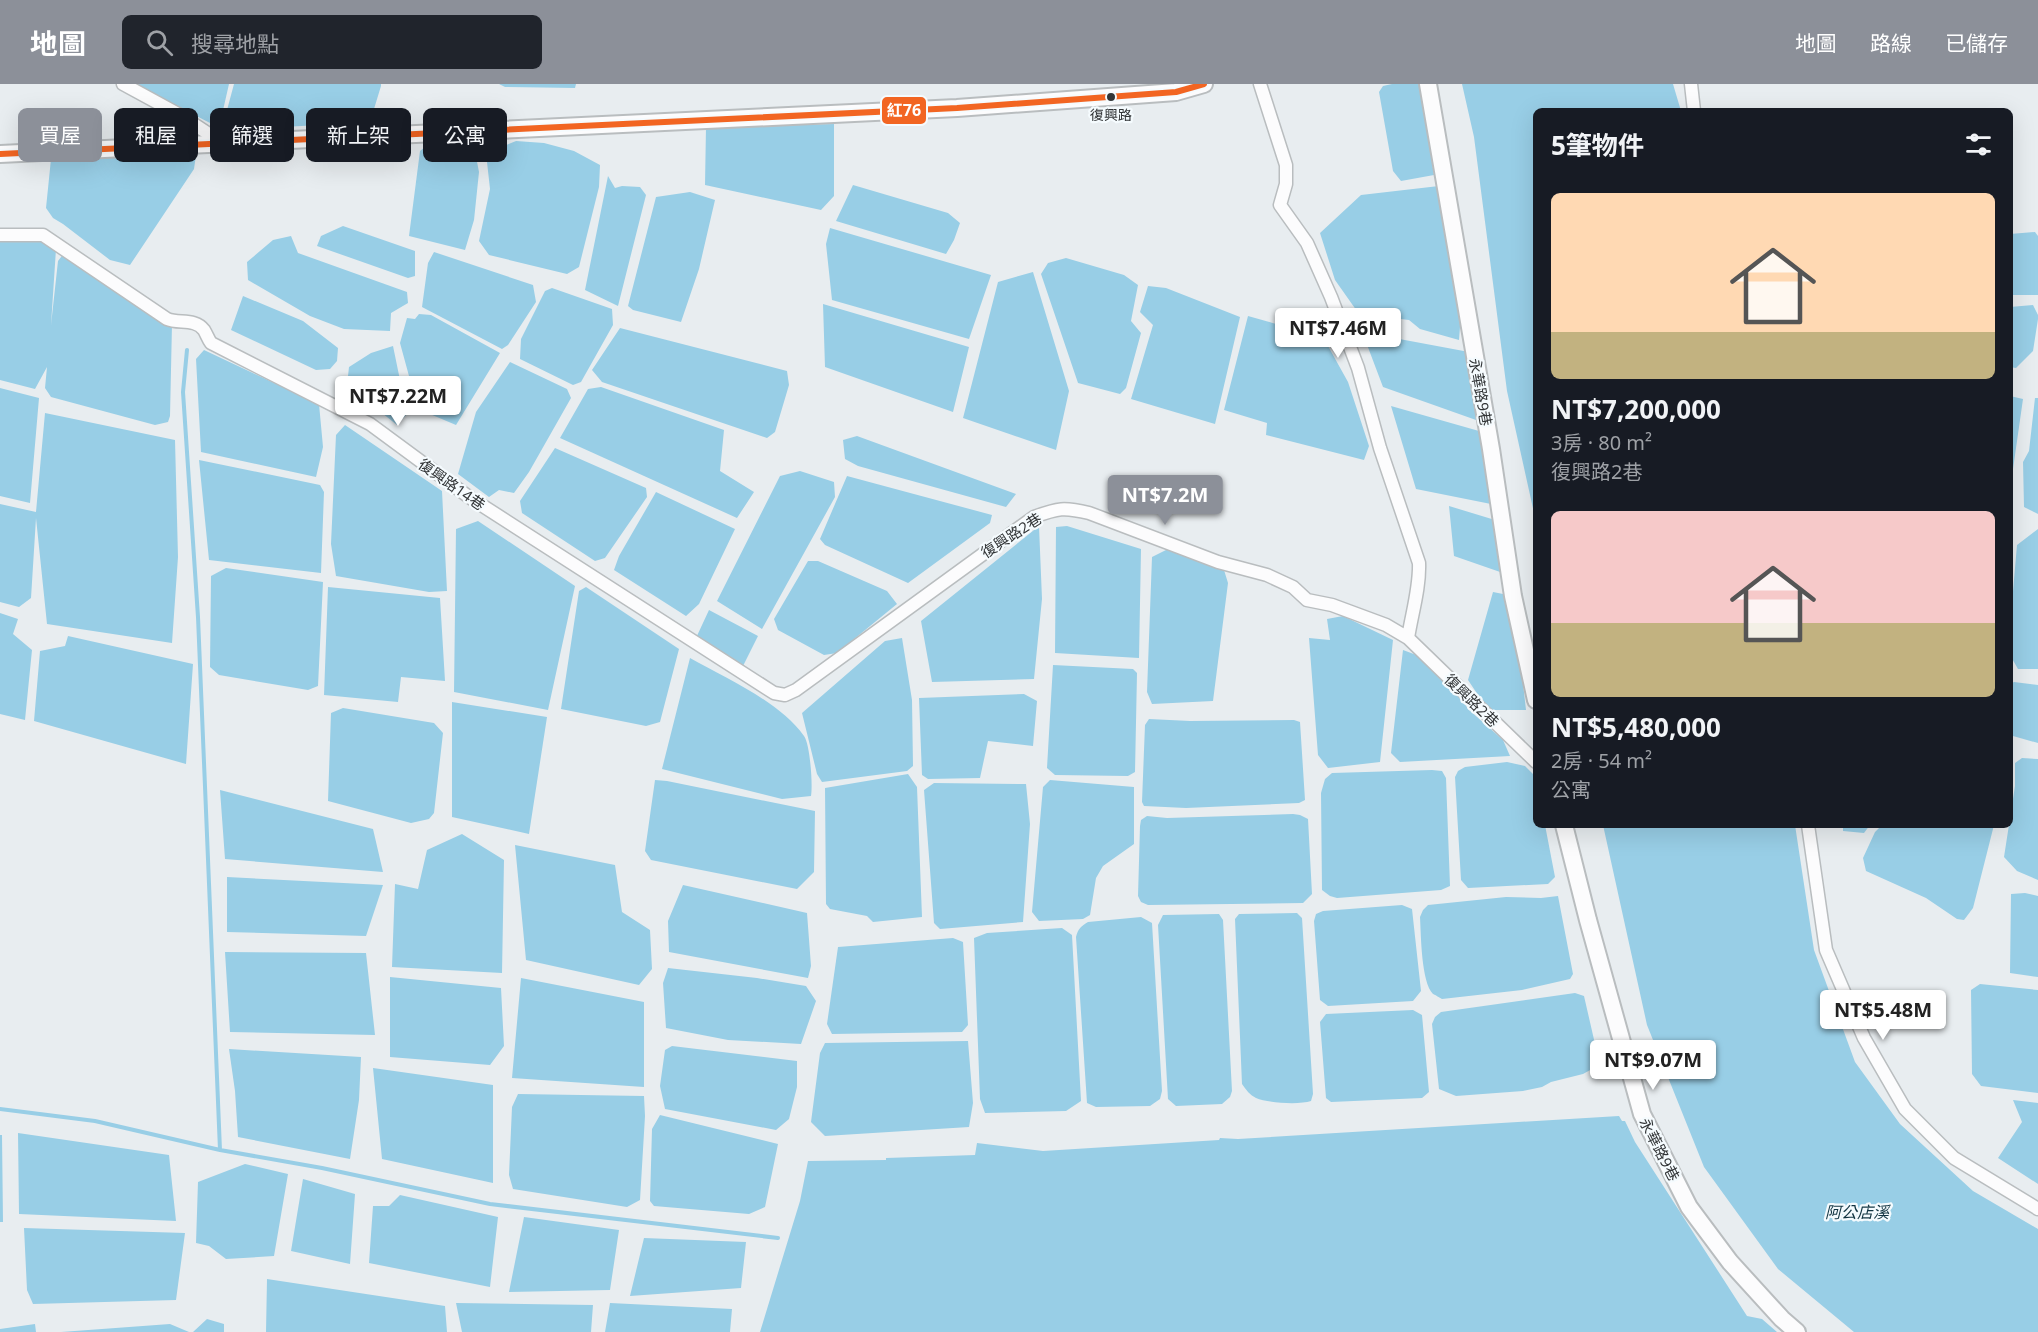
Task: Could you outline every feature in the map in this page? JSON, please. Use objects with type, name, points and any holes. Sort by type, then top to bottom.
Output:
[{"type":"street","points":[[123,84],[180,115],[210,135]]},
{"type":"street","points":[[294,141],[957,108],[1176,92],[1204,84]]},
{"type":"street","points":[[1260,84],[1286,165],[1286,184],[1280,205],[1307,243],[1331,297],[1358,368],[1380,448],[1419,562],[1420,578],[1408,638]]},
{"type":"street","name":"永華路9巷","points":[[1428,84],[1491,449],[1513,596],[1533,686]]},
{"type":"street","points":[[1691,84],[1694,108]]},
{"type":"street","points":[[0,154],[210,145]]},
{"type":"street","name":"復興路14巷","points":[[0,235],[43,235],[167,319],[175,322],[192,322],[203,328],[211,343],[370,424],[469,497],[774,693]]},
{"type":"street","name":"復興路2巷","points":[[774,693],[785,695],[796,690],[1034,517],[1067,507],[1089,513],[1218,562],[1267,576],[1293,586],[1307,600],[1343,609],[1386,626],[1408,638],[1533,759]]},
{"type":"street","name":"永華路9巷","points":[[1565,828],[1642,1114],[1689,1207],[1730,1262],[1782,1319],[1797,1332]]},
{"type":"street","points":[[1808,828],[1826,950],[1864,1038],[1905,1109],[1954,1158],[2038,1209]]},
{"type":"water","points":[[134,84],[229,84],[224,108],[210,108],[210,123],[198,117],[198,108],[181,108]]},
{"type":"water","points":[[234,84],[381,84],[374,108],[306,108],[306,126],[294,126],[294,108],[228,108]]},
{"type":"water","points":[[499,84],[576,84],[575,88],[505,87]]},
{"type":"water","points":[[1420,84],[1434,175],[1401,181],[1393,171],[1379,92],[1383,86]]},
{"type":"water","points":[[1462,84],[1673,84],[1680,108],[1533,108],[1533,508],[1507,391],[1474,137]]},
{"type":"water","points":[[834,124],[834,196],[821,210],[705,185],[706,127]]},
{"type":"water","points":[[516,141],[544,143],[574,151],[600,165],[599,187],[579,267],[567,274],[489,255],[479,241],[490,189],[487,162],[507,162],[507,145]]},
{"type":"water","points":[[423,149],[423,162],[477,162],[479,172],[474,220],[465,250],[409,236],[420,151]]},
{"type":"water","points":[[114,157],[114,162],[195,162],[194,169],[130,265],[110,260],[53,218],[46,208],[51,162],[102,162],[102,158]]},
{"type":"water","points":[[608,176],[615,188],[640,187],[646,195],[618,306],[585,290]]},
{"type":"water","points":[[853,185],[948,213],[960,223],[946,254],[836,221]]},
{"type":"water","points":[[1439,186],[1461,314],[1459,340],[1420,329],[1409,320],[1359,314],[1335,280],[1320,233],[1361,195]]},
{"type":"water","points":[[690,192],[715,200],[699,269],[681,322],[633,310],[628,306],[656,197]]},
{"type":"water","points":[[343,226],[415,251],[415,276],[408,278],[317,246],[321,236]]},
{"type":"water","points":[[830,228],[991,275],[969,339],[832,300],[826,244]]},
{"type":"water","points":[[2035,232],[2038,236],[2038,295],[2013,295],[2013,234]]},
{"type":"water","points":[[291,236],[298,253],[407,292],[408,303],[391,313],[390,331],[344,329],[310,316],[248,280],[247,262],[273,240]]},
{"type":"water","points":[[40,240],[56,249],[51,325],[58,261],[64,253],[172,324],[168,422],[155,425],[51,397],[45,388],[47,367],[35,389],[0,380],[0,242]]},
{"type":"water","points":[[434,252],[533,285],[536,302],[508,345],[502,349],[422,307],[428,263]]},
{"type":"water","points":[[1066,258],[1124,275],[1138,285],[1131,321],[1141,333],[1126,388],[1120,394],[1078,383],[1041,274],[1048,263]]},
{"type":"water","points":[[1033,272],[1069,391],[1056,450],[963,418],[998,282]]},
{"type":"water","points":[[1148,286],[1166,288],[1240,317],[1215,424],[1131,399],[1153,325],[1140,312]]},
{"type":"water","points":[[552,288],[612,309],[613,325],[581,382],[573,385],[520,359],[521,339],[545,291]]},
{"type":"water","points":[[243,296],[303,321],[338,348],[337,361],[330,369],[316,370],[231,330]]},
{"type":"water","points":[[823,304],[969,347],[953,412],[825,367]]},
{"type":"water","points":[[2033,305],[2038,315],[2033,351],[2016,368],[2013,368],[2013,307]]},
{"type":"water","points":[[419,314],[431,315],[500,353],[456,425],[418,409],[400,343],[407,318],[415,319]]},
{"type":"water","points":[[1248,316],[1323,337],[1348,382],[1369,446],[1364,460],[1266,435],[1267,423],[1224,410]]},
{"type":"water","points":[[620,328],[787,371],[789,385],[775,432],[767,438],[602,382],[592,370]]},
{"type":"water","points":[[1378,335],[1469,352],[1476,420],[1383,387],[1366,342]]},
{"type":"water","points":[[393,346],[407,414],[397,425],[347,385],[349,367],[371,353]]},
{"type":"water","points":[[204,350],[319,404],[323,447],[316,477],[201,452],[196,359]]},
{"type":"water","points":[[510,362],[567,389],[571,398],[529,472],[514,493],[499,490],[489,497],[458,474],[476,412]]},
{"type":"water","points":[[601,387],[724,430],[720,471],[754,492],[737,518],[560,438],[588,389]]},
{"type":"water","points":[[0,388],[39,398],[30,503],[0,496]]},
{"type":"water","points":[[2013,397],[2023,399],[2013,469]]},
{"type":"water","points":[[2035,398],[2038,398],[2038,514],[2024,507],[2023,462],[2029,451]]},
{"type":"water","points":[[1391,406],[1479,431],[1491,504],[1416,489]]},
{"type":"water","points":[[45,413],[175,440],[178,557],[172,643],[47,624],[36,518],[31,598],[19,607],[0,602],[0,504],[36,512]]},
{"type":"water","points":[[345,425],[442,491],[447,591],[429,592],[336,576],[331,544],[336,435]]},
{"type":"water","points":[[857,436],[1016,494],[1006,507],[858,466],[845,459],[843,440]]},
{"type":"water","points":[[555,448],[646,488],[647,497],[605,558],[595,561],[522,513],[520,501]]},
{"type":"water","points":[[199,460],[320,485],[324,492],[321,573],[209,560]]},
{"type":"water","points":[[800,471],[834,482],[835,497],[762,629],[717,601],[780,476]]},
{"type":"water","points":[[847,476],[992,515],[990,523],[908,583],[825,545],[820,539]]},
{"type":"water","points":[[656,492],[735,529],[699,604],[686,616],[614,570],[619,556]]},
{"type":"water","points":[[1449,506],[1495,520],[1503,573],[1454,556]]},
{"type":"water","points":[[478,521],[575,586],[548,710],[454,692],[456,529]]},
{"type":"water","points":[[1039,526],[1042,599],[1034,679],[932,682],[921,621]]},
{"type":"water","points":[[1067,526],[1141,549],[1139,658],[1055,653],[1056,527]]},
{"type":"water","points":[[2038,529],[2038,669],[2018,669],[2013,660],[2013,591],[2017,545]]},
{"type":"water","points":[[1168,549],[1224,570],[1228,583],[1213,701],[1152,704],[1147,692],[1152,557]]},
{"type":"water","points":[[808,561],[818,561],[887,591],[897,604],[837,653],[824,655],[778,630],[774,619]]},
{"type":"water","points":[[226,568],[323,582],[318,686],[308,690],[219,675],[210,667],[211,576]]},
{"type":"water","points":[[328,587],[440,598],[445,681],[401,677],[398,702],[324,695]]},
{"type":"water","points":[[586,587],[679,649],[660,722],[646,726],[561,709],[579,591]]},
{"type":"water","points":[[1493,592],[1513,596],[1526,710],[1488,710],[1468,680]]},
{"type":"water","points":[[709,610],[758,636],[743,666],[696,638]]},
{"type":"water","points":[[0,613],[18,619],[13,634],[32,650],[25,720],[0,714]]},
{"type":"water","points":[[1343,616],[1393,640],[1380,762],[1328,768],[1318,755],[1309,638],[1330,640],[1327,619]]},
{"type":"water","points":[[68,636],[193,664],[186,764],[34,721],[40,651],[65,646]]},
{"type":"water","points":[[902,638],[912,700],[913,766],[907,771],[822,782],[817,774],[802,713],[885,641]]},
{"type":"water","points":[[1403,650],[1419,656],[1454,687],[1468,709],[1503,740],[1510,756],[1400,762],[1391,753]]},
{"type":"water","points":[[690,658],[767,701],[793,723],[804,736],[808,747],[811,796],[782,799],[662,769]]},
{"type":"water","points":[[1053,665],[1133,669],[1137,673],[1135,772],[1128,776],[1055,775],[1047,768]]},
{"type":"water","points":[[2013,682],[2038,685],[2038,743],[2013,736]]},
{"type":"water","points":[[1024,694],[1037,701],[1033,746],[988,741],[980,778],[928,779],[922,775],[919,698]]},
{"type":"water","points":[[452,702],[547,717],[529,834],[452,817]]},
{"type":"water","points":[[343,708],[434,723],[443,733],[434,813],[429,819],[411,823],[328,801],[331,713]]},
{"type":"water","points":[[1149,719],[1294,720],[1300,722],[1305,800],[1299,803],[1186,808],[1144,806],[1142,802],[1145,725]]},
{"type":"water","points":[[2022,758],[2038,759],[2038,880],[2017,871],[2004,857],[2008,828],[2013,828],[2015,763]]},
{"type":"water","points":[[1507,762],[1525,766],[1533,774],[1533,828],[1546,828],[1555,877],[1548,884],[1468,888],[1461,880],[1455,777],[1458,771],[1465,767]]},
{"type":"water","points":[[1442,771],[1446,778],[1450,886],[1441,890],[1337,898],[1322,890],[1321,793],[1325,779],[1332,773]]},
{"type":"water","points":[[908,774],[917,787],[922,917],[873,922],[867,916],[830,909],[826,904],[825,788]]},
{"type":"water","points":[[655,780],[815,811],[814,872],[797,889],[651,860],[645,851]]},
{"type":"water","points":[[1050,780],[1134,787],[1134,844],[1103,866],[1096,878],[1090,915],[1083,919],[1039,921],[1032,912],[1043,787]]},
{"type":"water","points":[[934,783],[1026,784],[1030,824],[1023,922],[940,929],[934,923],[924,790]]},
{"type":"water","points":[[220,790],[373,829],[383,872],[225,859]]},
{"type":"water","points":[[1293,814],[1308,819],[1312,894],[1303,903],[1148,905],[1141,902],[1138,896],[1140,826],[1141,820],[1147,816],[1167,818]]},
{"type":"water","name":"阿公店溪","points":[[1604,828],[1795,828],[1814,950],[1855,1062],[1900,1124],[1973,1191],[2038,1229],[2038,1332],[1854,1332],[1778,1269],[1704,1167],[1647,1025]]},
{"type":"water","points":[[1843,828],[1868,828],[1864,833],[1843,831]]},
{"type":"water","points":[[1879,828],[1993,828],[1973,908],[1964,920],[1957,919],[1926,898],[1866,871],[1863,858]]},
{"type":"water","points":[[462,834],[504,860],[502,973],[392,967],[395,884],[418,889],[427,850]]},
{"type":"water","points":[[515,845],[615,865],[622,912],[650,930],[652,969],[639,985],[526,960]]},
{"type":"water","points":[[227,877],[383,885],[366,936],[227,932]]},
{"type":"water","points":[[683,885],[807,913],[811,966],[808,978],[669,952],[668,921]]},
{"type":"water","points":[[2025,893],[2038,896],[2038,977],[2010,973],[2011,894]]},
{"type":"water","points":[[1558,896],[1573,974],[1570,979],[1522,990],[1442,999],[1433,994],[1426,979],[1421,946],[1420,917],[1428,905],[1506,897]]},
{"type":"water","points":[[1402,905],[1412,909],[1421,991],[1413,1001],[1328,1006],[1320,1000],[1314,921],[1316,914],[1323,911]]},
{"type":"water","points":[[1297,913],[1302,918],[1313,1094],[1311,1101],[1306,1102],[1261,1100],[1248,1092],[1242,1084],[1235,919],[1239,914]]},
{"type":"water","points":[[1219,914],[1223,920],[1232,1091],[1230,1097],[1222,1104],[1176,1106],[1168,1099],[1158,925],[1163,915]]},
{"type":"water","points":[[1141,917],[1152,923],[1162,1091],[1160,1099],[1150,1106],[1096,1107],[1087,1103],[1076,937],[1080,928],[1088,922]]},
{"type":"water","points":[[1062,928],[1072,935],[1081,1101],[1066,1111],[985,1113],[980,1099],[974,938],[987,933]]},
{"type":"water","points":[[953,938],[963,942],[968,1025],[962,1032],[832,1034],[827,1024],[838,947]]},
{"type":"water","points":[[225,952],[366,953],[375,1035],[230,1032]]},
{"type":"water","points":[[668,968],[806,986],[816,1001],[801,1044],[728,1040],[666,1028],[663,983]]},
{"type":"water","points":[[390,977],[501,988],[504,1046],[490,1065],[390,1057]]},
{"type":"water","points":[[521,978],[644,1002],[644,1087],[512,1078]]},
{"type":"water","points":[[1980,984],[2038,990],[2038,1093],[1981,1086],[1972,1074],[1971,990]]},
{"type":"water","points":[[1575,993],[1584,996],[1598,1057],[1592,1069],[1583,1074],[1523,1091],[1456,1096],[1439,1089],[1432,1024],[1441,1012]]},
{"type":"water","points":[[1413,1010],[1422,1015],[1429,1092],[1422,1098],[1331,1102],[1326,1098],[1320,1022],[1326,1014]]},
{"type":"water","points":[[968,1041],[973,1103],[969,1127],[825,1136],[811,1122],[820,1053],[825,1043]]},
{"type":"water","points":[[672,1046],[797,1061],[797,1087],[789,1119],[776,1130],[665,1109],[660,1086],[665,1050]]},
{"type":"water","points":[[229,1049],[361,1057],[359,1100],[350,1159],[238,1137]]},
{"type":"water","points":[[373,1068],[493,1085],[493,1183],[382,1159]]},
{"type":"water","points":[[518,1094],[644,1096],[640,1200],[627,1207],[513,1189],[509,1175],[512,1107]]},
{"type":"water","points":[[2013,1100],[2038,1103],[2038,1184],[1998,1158],[2022,1122]]},
{"type":"water","points":[[660,1115],[778,1144],[765,1207],[749,1214],[654,1206],[650,1201],[652,1129]]},
{"type":"water","points":[[1619,1116],[1622,1121],[1625,1121],[1635,1142],[1747,1316],[1762,1319],[1777,1332],[760,1332],[800,1201],[808,1161],[886,1160],[886,1158],[975,1155],[977,1143],[1043,1151],[1219,1140],[1220,1138],[1238,1139]]},
{"type":"water","points":[[18,1133],[169,1155],[176,1221],[19,1214]]},
{"type":"water","points":[[0,1135],[2,1135],[3,1222],[0,1222]]},
{"type":"water","points":[[245,1164],[288,1174],[274,1256],[226,1259],[209,1246],[196,1243],[198,1182]]},
{"type":"water","points":[[303,1179],[355,1194],[350,1264],[291,1251]]},
{"type":"water","points":[[400,1195],[498,1217],[490,1287],[369,1263],[373,1206],[389,1206]]},
{"type":"water","points":[[524,1217],[619,1230],[610,1290],[509,1292]]},
{"type":"water","points":[[24,1228],[185,1233],[176,1300],[33,1304],[27,1290]]},
{"type":"water","points":[[644,1238],[746,1242],[741,1288],[630,1296]]},
{"type":"water","points":[[267,1279],[445,1306],[447,1332],[266,1332]]},
{"type":"water","points":[[456,1303],[593,1305],[591,1332],[462,1332]]},
{"type":"water","points":[[610,1303],[732,1309],[730,1332],[605,1332]]},
{"type":"water","points":[[207,1319],[224,1324],[224,1332],[193,1332]]},
{"type":"water","points":[[35,1324],[36,1332],[0,1332],[0,1329]]},
{"type":"water","points":[[170,1324],[189,1332],[61,1332]]},
{"type":"waterway","points":[[187,350],[183,392],[198,617],[220,1150]]},
{"type":"waterway","points":[[0,1109],[95,1121],[220,1150],[322,1168],[490,1204],[778,1238]]},
{"type":"transit line","name":"紅76","points":[[0,154],[957,108],[1176,92],[1204,84]]},
{"type":"place","name":"復興路","points":[[1111,97]]}]
